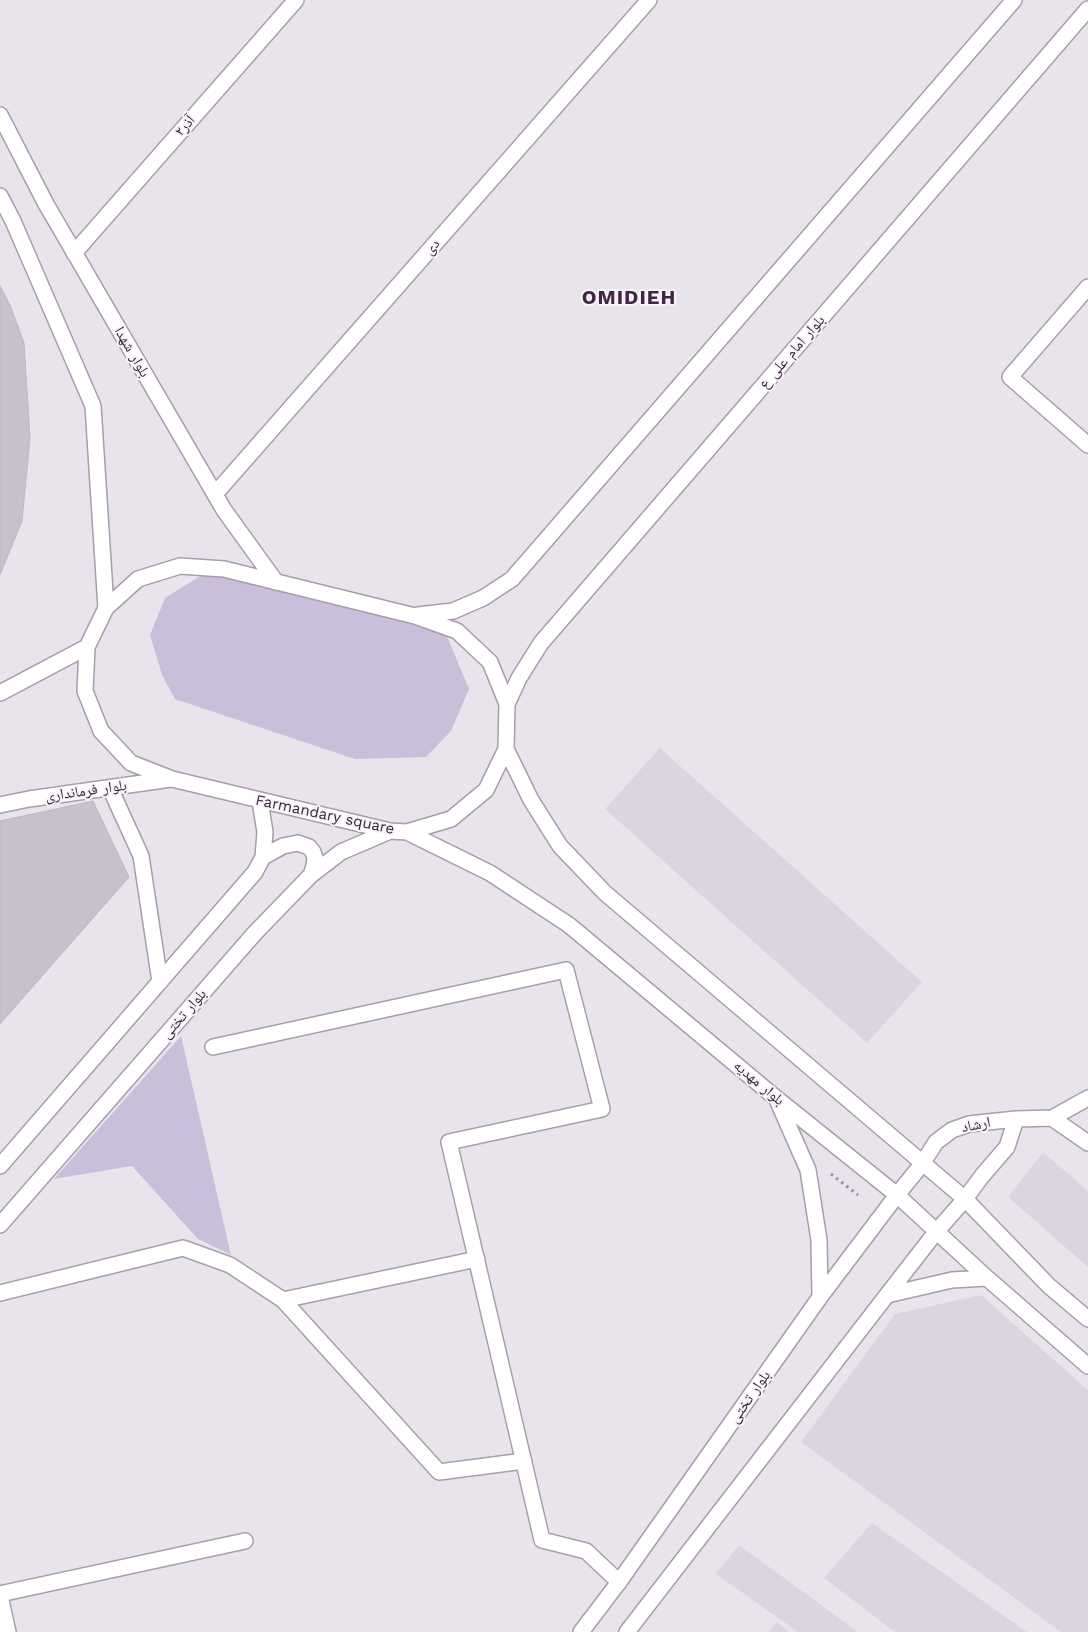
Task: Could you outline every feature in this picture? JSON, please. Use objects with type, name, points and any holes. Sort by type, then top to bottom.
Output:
[{"type":"street","name":"آذر۲","points":[[74,252],[296,0]]},
{"type":"street","name":"دی","points":[[215,494],[649,0]]},
{"type":"street","points":[[415,616],[453,611],[483,598],[512,579],[1014,0]]},
{"type":"street","name":"بلوار امام علی ع","points":[[507,704],[519,678],[541,643],[1088,9]]},
{"type":"street","name":"بلوار شهدا","points":[[0,115],[46,204],[224,510],[276,582]]},
{"type":"street","points":[[0,196],[13,221],[93,406],[106,608]]},
{"type":"street","points":[[1088,287],[1010,377],[1088,445]]},
{"type":"street","name":"Farmandary square","points":[[180,566],[224,569],[415,616],[457,631],[490,662],[507,704],[506,749],[486,790],[472,802],[451,819],[408,832],[390,831],[260,801],[172,779],[131,763],[101,731],[85,691],[87,647],[106,608],[138,579],[180,566]]},
{"type":"street","points":[[0,693],[87,647]]},
{"type":"street","points":[[506,749],[531,800],[560,846],[605,893],[965,1200],[1049,1286],[1088,1319]]},
{"type":"street","name":"بلوار فرمانداری","points":[[0,805],[29,799],[172,779]]},
{"type":"street","points":[[110,788],[141,856],[160,982]]},
{"type":"street","points":[[0,1166],[255,872],[263,857],[265,832],[260,801]]},
{"type":"street","name":"بلوار تختی","points":[[0,1225],[254,934],[311,875],[341,852],[390,831]]},
{"type":"street","name":"بلوار مهدیه","points":[[408,832],[490,873],[569,925],[776,1098],[897,1195],[987,1278],[1088,1366]]},
{"type":"street","points":[[263,857],[283,846],[298,843],[309,847],[315,858],[311,875]]},
{"type":"street","points":[[213,1047],[566,970],[602,1109],[449,1142],[542,1540],[586,1551],[619,1582]]},
{"type":"street","points":[[776,1098],[808,1170],[819,1240],[820,1297]]},
{"type":"street","name":"ارشاد","points":[[922,1164],[936,1142],[952,1130],[969,1124],[1016,1119],[1052,1118],[1088,1098]]},
{"type":"street","points":[[1052,1118],[1088,1143]]},
{"type":"street","name":"ارشاد","points":[[965,1200],[982,1176],[1007,1147],[1016,1119]]},
{"type":"street","name":"بلوار تختی","points":[[581,1632],[619,1582],[820,1297],[922,1164]]},
{"type":"street","points":[[627,1632],[936,1232],[965,1200]]},
{"type":"street","points":[[0,1293],[183,1248],[230,1265],[283,1300],[439,1472],[524,1461]]},
{"type":"street","points":[[283,1300],[477,1259]]},
{"type":"street","points":[[887,1295],[952,1280],[987,1278]]},
{"type":"street","points":[[8,1632],[0,1595],[245,1542]]},
{"type":"shaded area","points":[[204,574],[316,597],[446,634],[469,689],[451,731],[426,757],[355,759],[175,699],[162,675],[150,635],[165,598]]},
{"type":"shaded area","points":[[660,748],[922,982],[867,1043],[605,809]]},
{"type":"shaded area","points":[[181,1036],[231,1255],[198,1239],[132,1166],[54,1179]]},
{"type":"shaded area","points":[[1043,1152],[1088,1191],[1088,1267],[1008,1197]]},
{"type":"shaded area","points":[[981,1295],[1088,1390],[1088,1632],[1061,1632],[801,1442],[895,1314]]},
{"type":"shaded area","points":[[872,1523],[1027,1632],[895,1632],[824,1578]]},
{"type":"shaded area","points":[[739,1545],[858,1632],[798,1632],[716,1574]]},
{"type":"shaded area","points":[[777,1622],[789,1632],[768,1632]]},
{"type":"building","points":[[0,286],[10,305],[24,343],[30,438],[22,521],[0,575]]},
{"type":"building","points":[[93,801],[129,877],[0,1024],[0,821]]},
{"type":"district","name":"OMIDIEH","points":[[629,298]]}]
